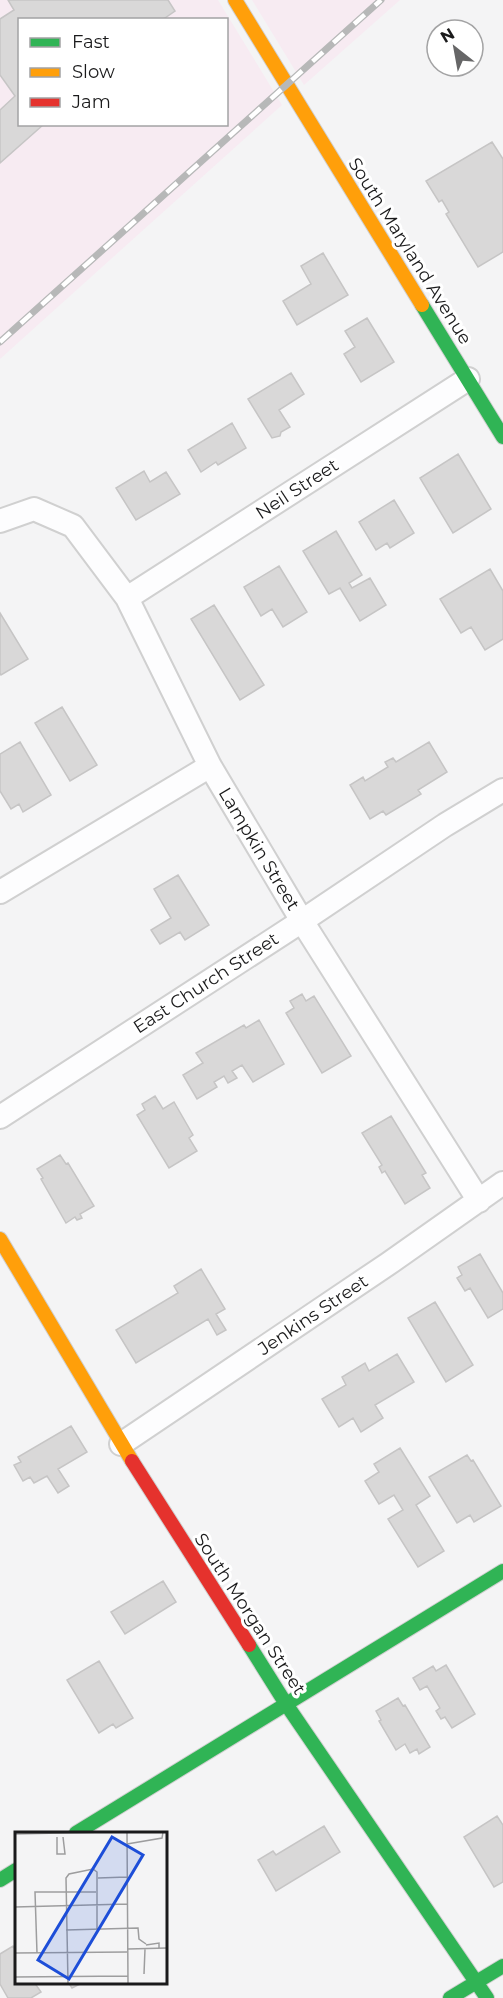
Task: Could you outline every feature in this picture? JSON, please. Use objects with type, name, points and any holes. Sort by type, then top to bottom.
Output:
[{"type":"street","name":"South Maryland Avenue","points":[[235,0],[503,437]]},
{"type":"street","name":"Neil Street","points":[[127,598],[468,379]]},
{"type":"street","name":"Lampkin Street","points":[[0,521],[34,509],[73,526],[127,598],[210,766],[302,921],[479,1202]]},
{"type":"street","points":[[0,892],[210,766]]},
{"type":"street","name":"East Church Street","points":[[0,1117],[302,921],[445,825],[503,790]]},
{"type":"street","name":"Jenkins Street","points":[[121,1444],[479,1202],[503,1183]]},
{"type":"street","name":"South Morgan Street","points":[[0,1239],[121,1444],[286,1704],[487,1998]]},
{"type":"street","points":[[78,1832],[503,1571]]},
{"type":"street","points":[[0,1880],[15,1871]]},
{"type":"street","points":[[450,1998],[503,1966]]},
{"type":"shaded area","points":[[0,0],[218,0],[282,105],[0,359]]},
{"type":"shaded area","points":[[252,0],[400,0],[304,85]]},
{"type":"building","points":[[8,0],[168,0],[175,11],[165,18],[18,18],[18,126],[42,126],[0,163],[0,110],[15,96],[0,75],[0,19],[14,10]]},
{"type":"building","points":[[492,142],[503,159],[503,252],[478,267],[446,214],[449,212],[442,200],[439,202],[426,181]]},
{"type":"building","points":[[323,253],[348,295],[297,325],[283,301],[311,284],[301,266]]},
{"type":"building","points":[[367,318],[394,362],[361,382],[344,354],[355,347],[345,331]]},
{"type":"building","points":[[291,373],[304,394],[279,410],[290,427],[281,432],[280,436],[272,438],[248,399]]},
{"type":"building","points":[[232,423],[246,448],[218,465],[216,462],[201,472],[188,450]]},
{"type":"building","points":[[458,454],[491,509],[453,533],[420,478]]},
{"type":"building","points":[[144,471],[150,482],[166,472],[180,494],[136,520],[116,488]]},
{"type":"building","points":[[394,500],[414,533],[390,548],[387,543],[376,550],[359,522]]},
{"type":"building","points":[[336,531],[362,575],[349,583],[352,588],[370,578],[386,605],[360,621],[340,588],[329,594],[303,551]]},
{"type":"building","points":[[279,566],[307,612],[283,627],[272,609],[261,616],[244,587]]},
{"type":"building","points":[[490,569],[503,591],[503,639],[485,650],[471,627],[461,633],[440,599]]},
{"type":"building","points":[[214,605],[264,685],[240,700],[191,619]]},
{"type":"building","points":[[0,613],[28,659],[1,675],[0,673]]},
{"type":"building","points":[[62,707],[97,765],[70,781],[35,723]]},
{"type":"building","points":[[20,742],[51,795],[23,812],[19,804],[11,809],[0,791],[0,754]]},
{"type":"building","points":[[429,742],[447,772],[418,790],[421,794],[386,815],[383,811],[370,819],[350,785],[363,777],[365,781],[388,767],[385,762],[393,758],[396,762]]},
{"type":"building","points":[[178,875],[209,925],[185,940],[180,932],[160,944],[151,930],[171,918],[154,889]]},
{"type":"building","points":[[302,994],[306,1001],[314,996],[351,1056],[322,1073],[286,1013],[294,1008],[290,1001]]},
{"type":"building","points":[[259,1020],[284,1064],[253,1082],[242,1065],[232,1071],[237,1078],[228,1083],[224,1076],[214,1082],[217,1087],[197,1099],[183,1075],[203,1063],[196,1053],[244,1025],[246,1028]]},
{"type":"building","points":[[155,1096],[163,1109],[174,1102],[193,1135],[189,1138],[197,1151],[169,1168],[137,1115],[145,1110],[142,1104]]},
{"type":"building","points":[[391,1116],[426,1173],[422,1175],[430,1188],[405,1204],[385,1171],[382,1173],[379,1167],[382,1165],[362,1133]]},
{"type":"building","points":[[60,1155],[66,1164],[68,1163],[94,1206],[80,1214],[82,1218],[77,1220],[75,1217],[66,1223],[37,1169]]},
{"type":"building","points":[[480,1254],[503,1293],[503,1309],[488,1318],[470,1288],[465,1291],[457,1278],[462,1275],[458,1267]]},
{"type":"building","points":[[201,1269],[225,1309],[216,1314],[226,1330],[217,1335],[208,1319],[136,1363],[116,1330],[178,1293],[174,1286]]},
{"type":"building","points":[[435,1302],[473,1365],[446,1382],[408,1318]]},
{"type":"building","points":[[397,1354],[414,1382],[375,1405],[383,1418],[361,1432],[353,1418],[339,1427],[322,1399],[346,1385],[342,1377],[365,1363],[369,1371]]},
{"type":"building","points":[[71,1426],[87,1452],[58,1469],[69,1486],[58,1493],[47,1476],[34,1483],[30,1477],[23,1481],[14,1465],[21,1462],[18,1457]]},
{"type":"building","points":[[400,1448],[430,1496],[416,1505],[444,1551],[418,1567],[388,1519],[403,1510],[394,1495],[379,1504],[365,1481],[379,1472],[374,1464]]},
{"type":"building","points":[[467,1455],[471,1461],[473,1460],[501,1506],[474,1522],[470,1515],[457,1523],[429,1477]]},
{"type":"building","points":[[163,1581],[176,1602],[125,1634],[111,1612]]},
{"type":"building","points":[[99,1661],[133,1718],[116,1728],[113,1724],[99,1733],[67,1680]]},
{"type":"building","points":[[446,1665],[475,1714],[452,1728],[445,1717],[441,1719],[436,1711],[440,1708],[427,1686],[420,1690],[413,1678],[433,1666],[436,1671]]},
{"type":"building","points":[[398,1698],[403,1706],[405,1705],[430,1747],[419,1754],[417,1749],[410,1753],[405,1744],[396,1750],[379,1721],[381,1720],[376,1711]]},
{"type":"building","points":[[497,1816],[503,1825],[503,1882],[494,1887],[464,1837]]},
{"type":"building","points":[[324,1826],[340,1852],[276,1891],[258,1860],[273,1851],[276,1855]]},
{"type":"building","points":[[13,1946],[15,1983],[35,1983],[41,1992],[31,1998],[8,1998],[0,1984],[0,1954]]},
{"type":"building","points":[[69,1983],[82,1983],[72,1988]]},
{"type":"railway","points":[[0,342],[381,0]]},
{"type":"traffic: fast","points":[[422,305],[503,437]]},
{"type":"traffic: fast","points":[[78,1832],[503,1571]]},
{"type":"traffic: fast","points":[[249,1645],[286,1704],[487,1998]]},
{"type":"traffic: fast","points":[[0,1880],[15,1871]]},
{"type":"traffic: fast","points":[[450,1998],[503,1966]]},
{"type":"traffic: slow","points":[[235,0],[422,305]]},
{"type":"traffic: slow","points":[[0,1239],[132,1461]]},
{"type":"traffic: jam","points":[[132,1461],[249,1645]]}]
